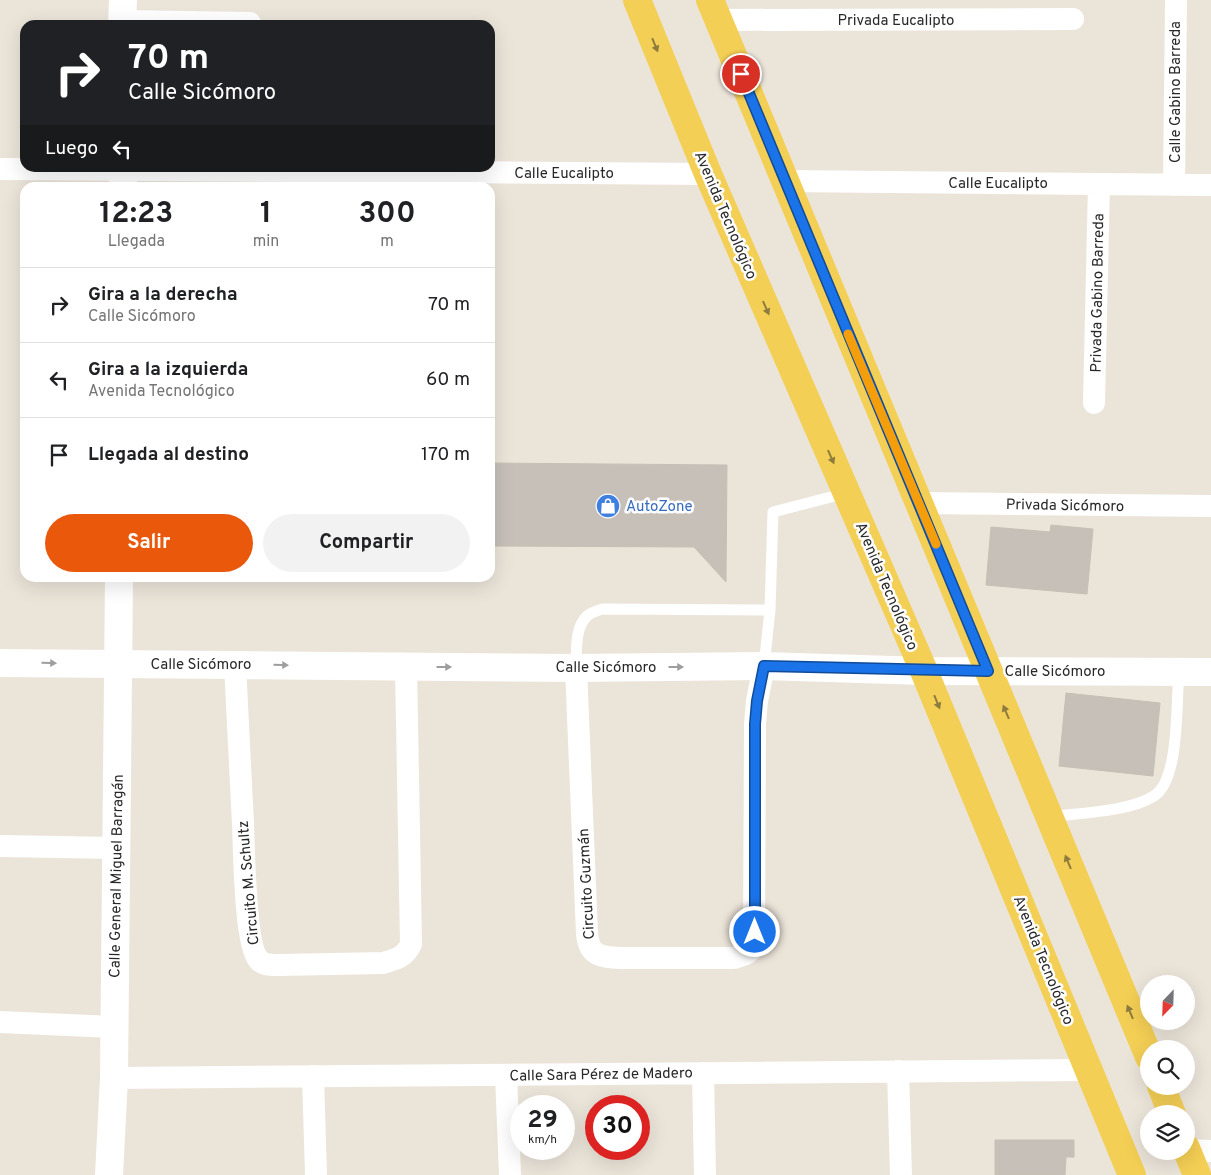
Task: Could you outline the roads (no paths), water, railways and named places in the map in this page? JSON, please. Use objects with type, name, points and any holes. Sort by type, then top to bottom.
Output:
[{"type":"main road","name":"Avenida Tecnológico","points":[[637,0],[708,174],[924,671],[1132,1175]]},
{"type":"main road","points":[[714,10],[1142,1040]]},
{"type":"main road","points":[[1195,1150],[1198,1175]]},
{"type":"street","name":"Calle Gabino Barreda","points":[[1174,185],[1176,0]]},
{"type":"street","name":"Privada Eucalipto","points":[[714,10],[1073,19]]},
{"type":"street","points":[[123,15],[202,20]]},
{"type":"street","name":"Calle Eucalipto","points":[[0,169],[20,170]]},
{"type":"street","name":"Calle Eucalipto","points":[[62,172],[123,175],[708,174]]},
{"type":"street","name":"Calle Eucalipto","points":[[785,181],[1211,185]]},
{"type":"street","name":"Privada Gabino Barreda","points":[[1094,403],[1099,184]]},
{"type":"street","name":"Privada Sicómoro","points":[[919,503],[1211,506]]},
{"type":"street","name":"Calle General Miguel Barragán","points":[[109,1175],[114,1078],[113,1027],[120,582]]},
{"type":"street","name":"Calle Sicómoro","points":[[0,663],[576,668],[764,666],[924,671],[1211,672]]},
{"type":"street","name":"Circuito M. Schultz","points":[[235,665],[246,889],[254,952],[265,965],[383,963],[399,959],[406,954],[411,944],[406,666]]},
{"type":"street","name":"Circuito Guzmán","points":[[576,668],[587,934],[591,949],[597,954],[608,958],[734,958],[748,953],[752,950],[754,943],[755,724],[757,701],[764,666]]},
{"type":"street","points":[[0,846],[116,848]]},
{"type":"street","points":[[0,1022],[113,1027]]},
{"type":"street","name":"Calle Sara Pérez de Madero","points":[[114,1078],[1089,1070]]},
{"type":"street","points":[[898,1071],[900,1175]]},
{"type":"street","points":[[703,1073],[705,1175]]},
{"type":"street","points":[[506,1075],[510,1175]]},
{"type":"street","points":[[313,1076],[316,1175]]},
{"type":"lane","points":[[764,666],[770,610],[773,512],[847,493]]},
{"type":"lane","points":[[576,668],[577,635],[582,622],[588,615],[602,609],[770,610]]},
{"type":"lane","points":[[1049,817],[1132,806],[1155,796],[1168,779],[1174,752],[1179,672]]},
{"type":"place","name":"AutoZone","points":[[608,506]]}]
